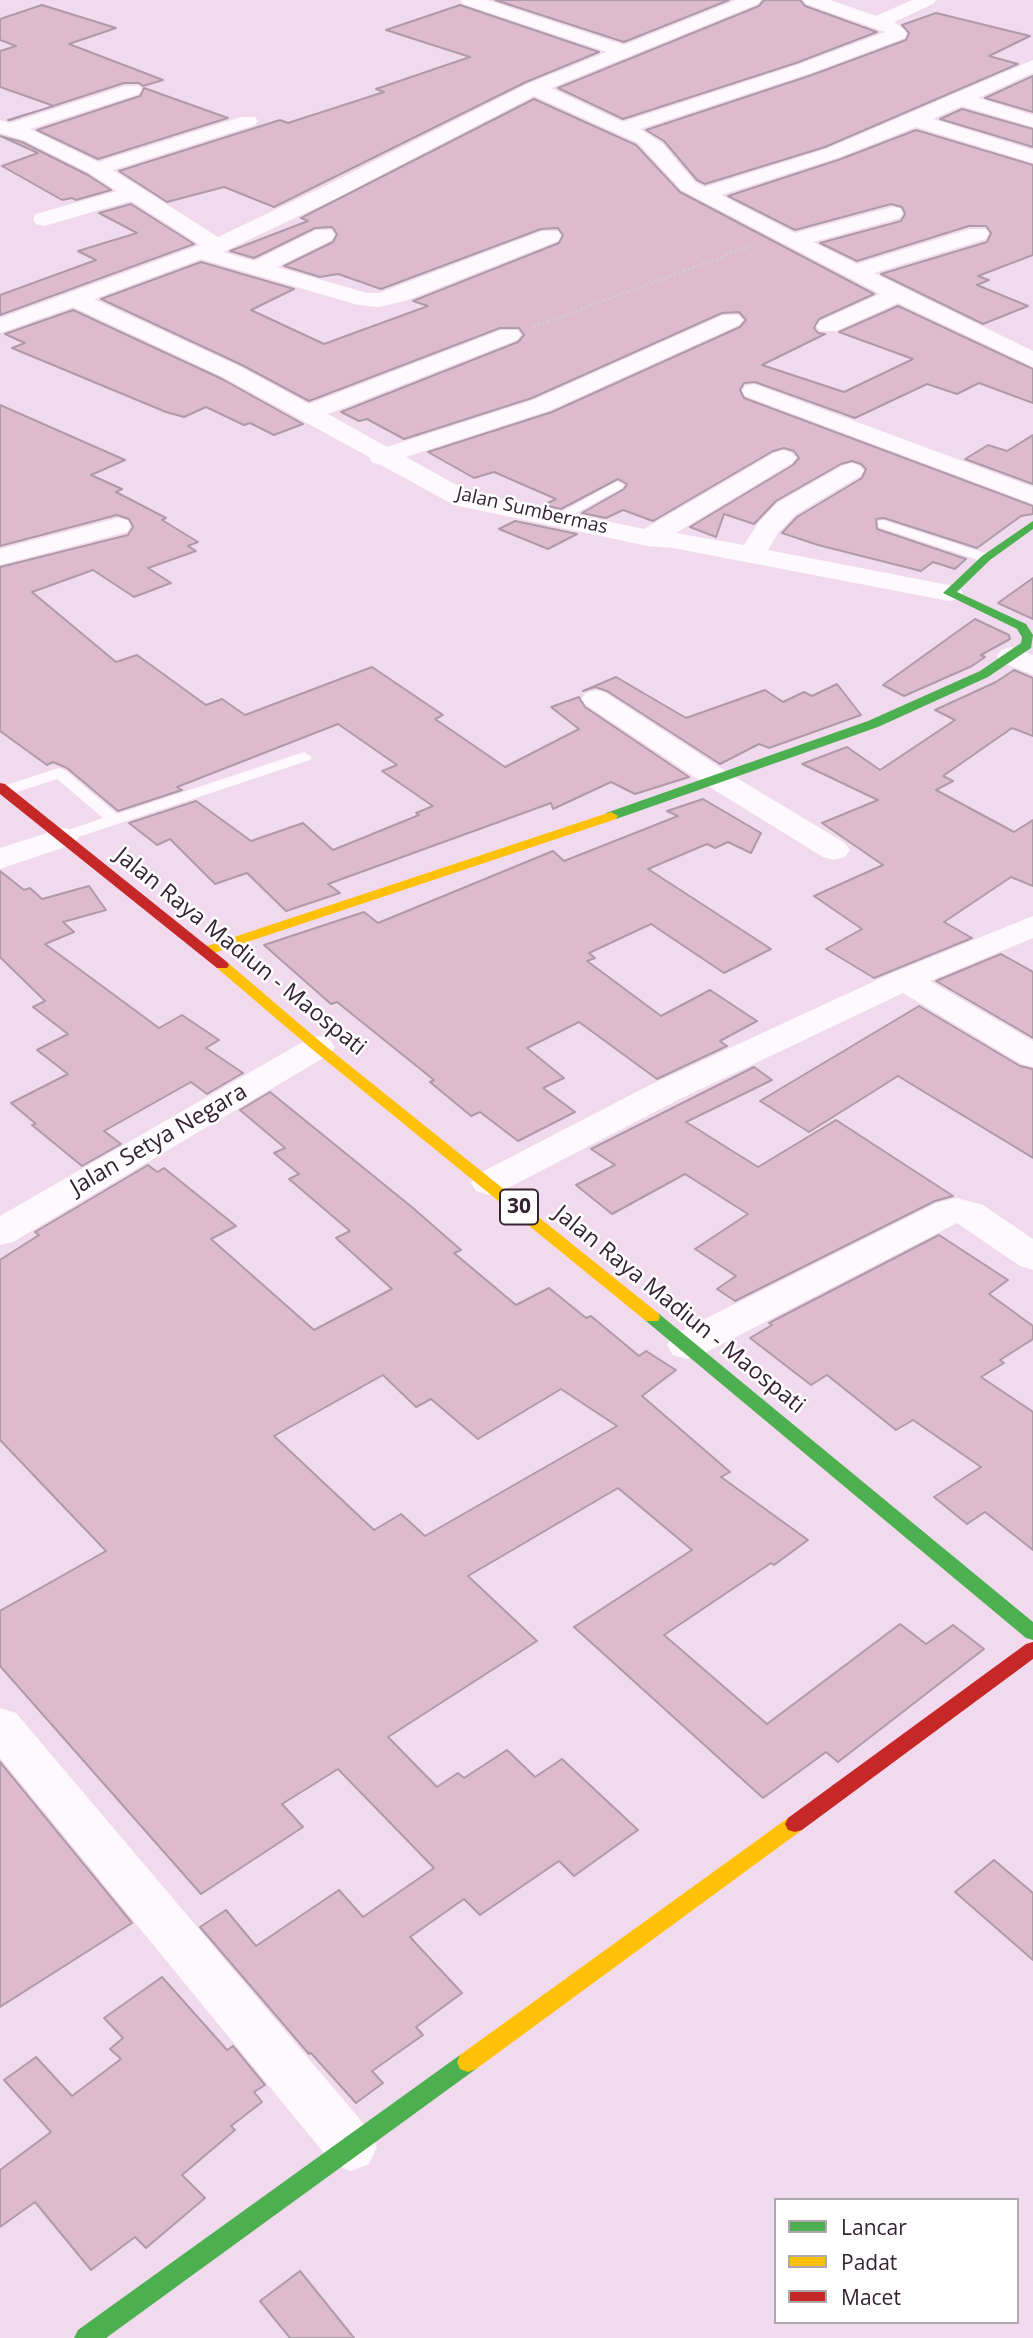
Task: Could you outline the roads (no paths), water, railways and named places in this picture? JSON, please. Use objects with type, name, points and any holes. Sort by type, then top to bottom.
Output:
[{"type":"main road","points":[[206,951],[719,780],[873,724],[984,674],[1022,661],[1028,637],[1022,627],[949,593],[986,558],[1033,524]]},
{"type":"main road","name":"Jalan Raya Madiun - Maospati","points":[[2,789],[206,951],[318,1047],[687,1345],[1033,1633]]},
{"type":"main road","points":[[86,2338],[1033,1649]]},
{"type":"street","points":[[470,0],[622,51]]},
{"type":"street","points":[[0,326],[209,249],[331,192],[534,88],[752,0]]},
{"type":"street","points":[[624,128],[804,69],[898,34],[876,23],[812,0]]},
{"type":"street","points":[[876,23],[927,0]]},
{"type":"street","points":[[703,194],[833,153],[962,100],[1033,66]]},
{"type":"street","points":[[534,88],[624,128],[655,147],[688,186],[898,295],[1033,359]]},
{"type":"street","points":[[5,128],[132,90]]},
{"type":"street","points":[[962,100],[1033,121]]},
{"type":"street","points":[[39,140],[112,115]]},
{"type":"street","points":[[915,120],[1033,157]]},
{"type":"street","points":[[96,169],[248,121]]},
{"type":"street","points":[[5,128],[39,140],[96,169],[134,193],[209,249],[257,268],[366,300],[397,296],[550,236]]},
{"type":"street","points":[[44,219],[134,193]]},
{"type":"street","points":[[788,237],[892,213]]},
{"type":"street","points":[[854,272],[978,234]]},
{"type":"street","points":[[257,268],[324,235]]},
{"type":"street","points":[[828,326],[898,295]]},
{"type":"street","name":"Jalan Sumbermas","points":[[72,298],[232,372],[360,441],[381,457],[463,499],[559,517],[648,538],[673,540],[949,593]]},
{"type":"street","points":[[381,457],[542,405],[731,320]]},
{"type":"street","points":[[309,413],[509,335]]},
{"type":"street","points":[[754,391],[1033,496]]},
{"type":"street","points":[[648,538],[783,458]]},
{"type":"street","points":[[751,556],[767,529],[786,509],[851,471]]},
{"type":"street","points":[[0,556],[118,526]]},
{"type":"street","points":[[596,699],[719,780],[834,850]]},
{"type":"street","points":[[0,859],[63,837]]},
{"type":"street","points":[[489,1183],[665,1092],[904,980],[1030,930]]},
{"type":"street","points":[[904,980],[1033,1056]]},
{"type":"street","name":"Jalan Setya Negara","points":[[0,1233],[318,1047]]},
{"type":"street","points":[[687,1345],[949,1212],[957,1210],[970,1214],[1033,1257]]},
{"type":"street","points":[[0,1726],[351,2147]]},
{"type":"lane","points":[[559,517],[617,485]]},
{"type":"lane","points":[[883,524],[986,558]]},
{"type":"lane","points":[[63,837],[304,757]]},
{"type":"lane","points":[[2,789],[59,773],[114,819]]}]
